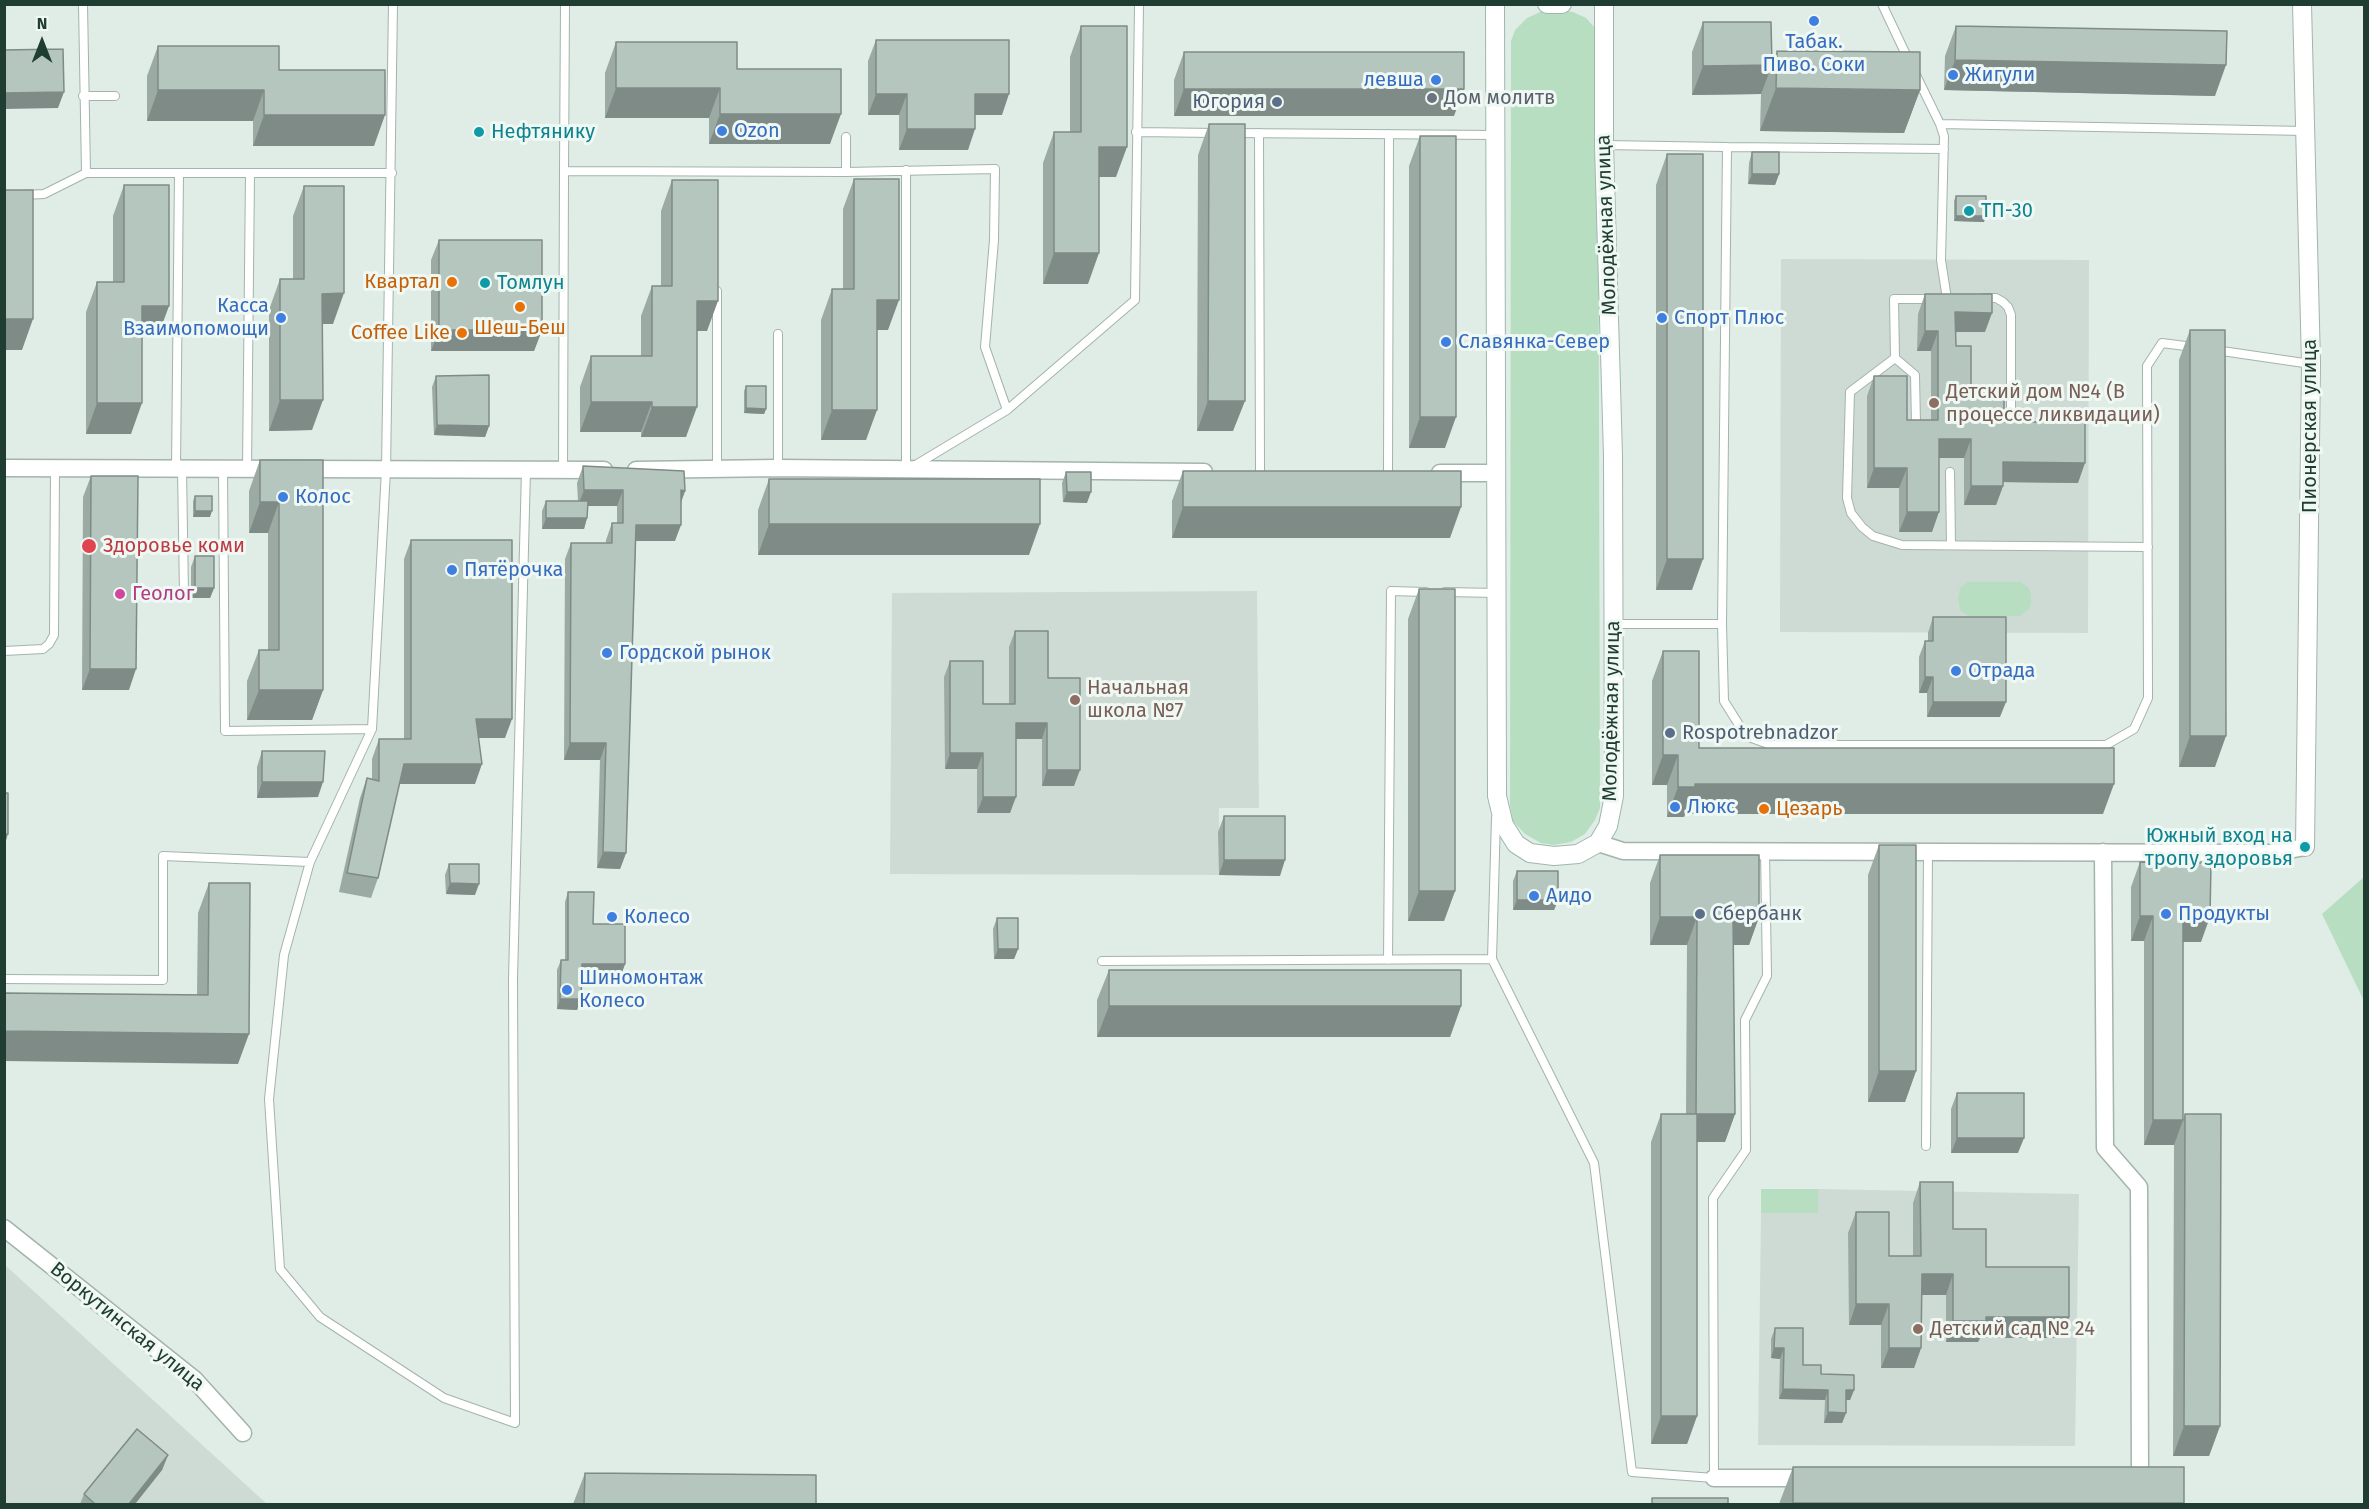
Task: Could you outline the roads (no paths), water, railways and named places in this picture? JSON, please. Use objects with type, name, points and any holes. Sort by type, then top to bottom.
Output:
[{"type":"main road","points":[[1495,4],[1497,796],[1504,825],[1516,844],[1530,853],[1554,856],[1578,854],[1598,843]]},
{"type":"main road","points":[[1547,4],[1562,4]]},
{"type":"main road","name":"Молодёжная улица","points":[[1598,843],[1608,826],[1614,796],[1613,456],[1604,145],[1604,4]]},
{"type":"main road","name":"Пионерская улица","points":[[2302,4],[2307,131],[2311,364],[2305,847]]},
{"type":"street","points":[[4,468],[563,470],[778,468],[1225,472]]},
{"type":"street","points":[[1382,473],[1496,473]]},
{"type":"street","points":[[1598,843],[1623,851],[1928,850],[2273,853],[2305,847]]},
{"type":"street","points":[[2103,852],[2105,1148],[2139,1187],[2140,1478],[2116,1478]]},
{"type":"street","name":"Воркутинская улица","points":[[4,1228],[194,1379],[243,1433]]},
{"type":"street","points":[[1714,1478],[1820,1478]]},
{"type":"lane","points":[[83,4],[86,173]]},
{"type":"lane","points":[[393,4],[386,470],[372,729],[310,862],[284,955],[269,1099],[280,1269],[320,1317],[444,1398],[515,1423],[513,979],[526,470]]},
{"type":"lane","points":[[563,470],[565,4]]},
{"type":"lane","points":[[906,470],[1007,410],[1135,300],[1139,4]]},
{"type":"lane","points":[[1882,4],[1944,136],[1941,260],[1947,299]]},
{"type":"lane","points":[[83,96],[115,96]]},
{"type":"lane","points":[[1940,124],[2307,131]]},
{"type":"lane","points":[[1136,132],[1494,135]]},
{"type":"lane","points":[[1259,133],[1260,472]]},
{"type":"lane","points":[[1382,473],[1389,134]]},
{"type":"lane","points":[[846,137],[846,172]]},
{"type":"lane","points":[[1604,145],[1944,149]]},
{"type":"lane","points":[[1727,147],[1722,624],[1724,701],[1746,736],[1771,745],[2106,745],[2134,729],[2148,698],[2147,366],[2162,343],[2311,364]]},
{"type":"lane","points":[[564,171],[846,172],[995,169],[994,240],[985,347],[1007,410]]},
{"type":"lane","points":[[906,170],[906,470]]},
{"type":"lane","points":[[717,171],[717,183]]},
{"type":"lane","points":[[4,196],[44,194],[86,173],[392,173]]},
{"type":"lane","points":[[179,173],[179,469],[184,594]]},
{"type":"lane","points":[[247,469],[249,173]]},
{"type":"lane","points":[[717,278],[717,468]]},
{"type":"lane","points":[[1976,298],[1996,298],[2008,307],[2011,315],[2011,435]]},
{"type":"lane","points":[[1916,424],[1915,375],[1895,358],[1894,299],[1956,299]]},
{"type":"lane","points":[[778,334],[778,468]]},
{"type":"lane","points":[[1895,358],[1850,392],[1847,498],[1851,513],[1874,536],[1902,545],[2148,547]]},
{"type":"lane","points":[[4,651],[43,649],[50,644],[54,635],[55,467]]},
{"type":"lane","points":[[223,469],[225,731],[372,729]]},
{"type":"lane","points":[[1950,472],[1951,545]]},
{"type":"lane","points":[[1388,960],[1391,591],[1497,593]]},
{"type":"lane","points":[[1613,624],[1722,624]]},
{"type":"lane","points":[[1497,796],[1492,959],[1594,1163],[1632,1472],[1714,1478],[1713,1198],[1746,1150],[1745,1020],[1767,976],[1765,851]]},
{"type":"lane","points":[[1926,1146],[1928,850]]},
{"type":"lane","points":[[4,979],[163,980],[163,856],[310,862]]},
{"type":"lane","points":[[1102,961],[1492,959]]},
{"type":"place","name":"Табак. Пиво. Соки","points":[[1814,21]]},
{"type":"place","name":"Жигули","points":[[1953,75]]},
{"type":"place","name":"левша","points":[[1436,80]]},
{"type":"place","name":"Дом молитв","points":[[1432,98]]},
{"type":"place","name":"Югория","points":[[1277,102]]},
{"type":"place","name":"Ozon","points":[[722,131]]},
{"type":"place","name":"Нефтянику","points":[[479,132]]},
{"type":"place","name":"ТП-30","points":[[1969,211]]},
{"type":"place","name":"Квартал","points":[[452,282]]},
{"type":"place","name":"Томлун","points":[[485,283]]},
{"type":"place","name":"Шеш-Беш","points":[[520,307]]},
{"type":"place","name":"Касса Взаимопомощи","points":[[281,318]]},
{"type":"place","name":"Спорт Плюс","points":[[1662,318]]},
{"type":"place","name":"Coffee Like","points":[[462,333]]},
{"type":"place","name":"Славянка-Север","points":[[1446,342]]},
{"type":"place","name":"Детский дом №4 (В процессе ликвидации)","points":[[1934,403]]},
{"type":"place","name":"Колос","points":[[283,497]]},
{"type":"place","name":"Здоровье коми","points":[[89,546]]},
{"type":"place","name":"Пятёрочка","points":[[452,570]]},
{"type":"place","name":"Геолог","points":[[120,594]]},
{"type":"place","name":"Гордской рынок","points":[[607,653]]},
{"type":"place","name":"Отрада","points":[[1956,671]]},
{"type":"place","name":"Начальная школа №7","points":[[1075,700]]},
{"type":"place","name":"Rospotrebnadzor","points":[[1670,733]]},
{"type":"place","name":"Люкс","points":[[1675,807]]},
{"type":"place","name":"Цезарь","points":[[1764,809]]},
{"type":"place","name":"Южный вход на тропу здоровья","points":[[2305,847]]},
{"type":"place","name":"Аидо","points":[[1534,896]]},
{"type":"place","name":"Сбербанк","points":[[1700,914]]},
{"type":"place","name":"Продукты","points":[[2166,914]]},
{"type":"place","name":"Колесо","points":[[612,917]]},
{"type":"place","name":"Шиномонтаж Колесо","points":[[567,990]]},
{"type":"place","name":"Детский сад № 24","points":[[1918,1329]]}]
